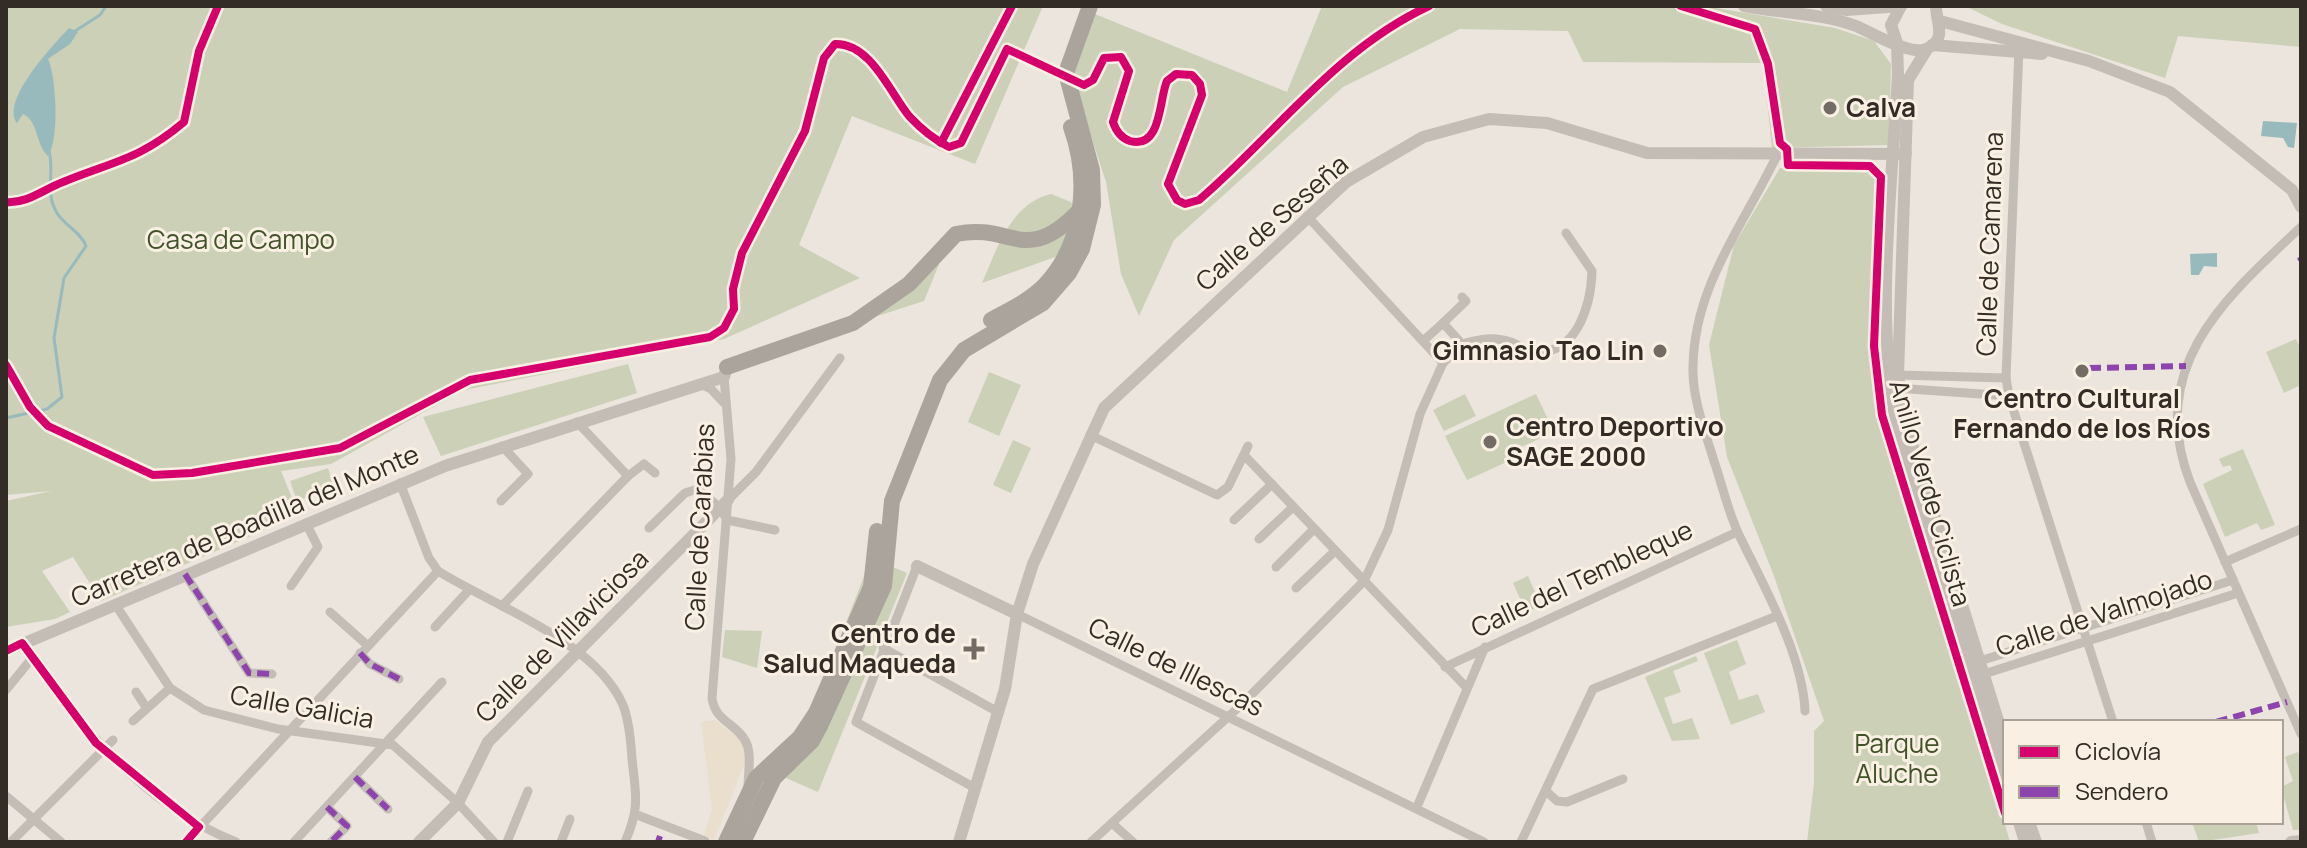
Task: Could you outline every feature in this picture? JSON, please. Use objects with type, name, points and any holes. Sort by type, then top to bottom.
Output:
[{"type":"highway","points":[[726,842],[755,792],[816,713],[871,587],[878,514],[935,372],[948,353],[970,334],[1043,287],[1069,250],[1080,209],[1082,172],[1056,76],[1081,6]]},
{"type":"highway","points":[[743,842],[755,792],[812,741],[879,599],[888,569],[887,530],[892,501],[940,380],[964,350],[1043,303],[1065,278],[1082,249],[1093,205],[1092,170],[1066,73],[1090,6]]},
{"type":"highway","points":[[726,372],[861,318],[909,284],[956,234],[974,233],[1033,241],[1062,228],[1080,209]]},
{"type":"highway","points":[[750,821],[750,842]]},
{"type":"street","points":[[1744,6],[1852,25],[1912,51],[1930,47],[2020,46]]},
{"type":"street","points":[[1826,6],[1847,10],[1901,6]]},
{"type":"street","name":"Calle de Valmojado","points":[[1901,6],[1891,25],[1897,43],[1900,154],[1893,375],[1900,441],[2003,738]]},
{"type":"street","points":[[1935,11],[2020,46],[2116,70],[2170,92],[2296,191],[2301,207]]},
{"type":"street","name":"Calle de Valmojado","points":[[1900,154],[1908,80],[1939,36],[1935,11]]},
{"type":"street","name":"Calle de Camarena","points":[[2020,46],[2006,378],[2009,396],[2087,641]]},
{"type":"street","name":"Calle de Seseña","points":[[959,842],[998,712],[1017,614],[1033,564],[1104,408],[1307,216],[1358,173],[1418,139],[1456,125],[1489,119],[1547,123],[1647,153],[1900,154]]},
{"type":"street","points":[[1777,155],[1710,282],[1698,322],[1693,368],[1700,418],[1737,532],[1777,616],[1804,692],[1805,711]]},
{"type":"street","points":[[1307,216],[1443,363]]},
{"type":"street","points":[[2301,227],[2220,305],[2189,358],[2182,384],[2178,421],[2181,456],[2238,593],[2298,716],[2301,734]]},
{"type":"street","points":[[1091,842],[1364,581],[1388,530],[1420,414],[1443,363],[1462,344],[1500,338],[1525,349],[1547,351],[1560,346],[1580,327],[1588,305],[1592,271],[1566,233]]},
{"type":"street","points":[[1423,341],[1466,301],[1462,297]]},
{"type":"street","points":[[1443,323],[1462,344]]},
{"type":"street","name":"Calle de Villaviciosa","points":[[419,842],[458,803],[488,742],[725,509],[840,358]]},
{"type":"street","name":"Calle de Carabias","points":[[726,372],[725,509],[712,705],[720,719],[745,740],[755,792]]},
{"type":"street","name":"Carretera de Boadilla del Monte","points":[[6,651],[400,483],[502,446],[696,386],[726,372]]},
{"type":"street","points":[[1893,375],[2006,378]]},
{"type":"street","name":"Calle de Valmojado","points":[[1893,375],[1901,391],[1905,421],[1978,669],[2003,770]]},
{"type":"street","points":[[696,386],[721,397],[728,409]]},
{"type":"street","points":[[1901,391],[2009,396]]},
{"type":"street","points":[[577,422],[628,476]]},
{"type":"street","points":[[1090,435],[1217,495],[1228,487],[1246,451],[1293,507],[1466,687]]},
{"type":"street","points":[[501,501],[528,474],[502,446]]},
{"type":"street","points":[[502,606],[628,476],[644,464],[655,473]]},
{"type":"street","points":[[400,483],[429,558],[438,571],[578,653],[608,682],[623,706],[632,750],[637,815],[625,842]]},
{"type":"street","points":[[1234,520],[1272,484]]},
{"type":"street","name":"Calle de Villaviciosa","points":[[649,528],[691,489],[704,492],[725,509]]},
{"type":"street","points":[[1259,539],[1293,507]]},
{"type":"street","points":[[725,509],[775,530]]},
{"type":"street","points":[[291,586],[318,547],[306,523]]},
{"type":"street","points":[[1276,567],[1314,529]]},
{"type":"street","points":[[2225,562],[2301,529]]},
{"type":"street","name":"Calle del Tembleque","points":[[1445,667],[1737,532]]},
{"type":"street","points":[[1296,588],[1335,551]]},
{"type":"street","points":[[917,566],[856,722],[975,788]]},
{"type":"street","name":"Calle de Illescas","points":[[917,566],[1484,842]]},
{"type":"street","points":[[186,842],[438,571]]},
{"type":"street","points":[[185,574],[249,673],[272,674]]},
{"type":"street","name":"Calle de Valmojado","points":[[1978,669],[2082,629],[2233,580]]},
{"type":"street","points":[[435,627],[469,590]]},
{"type":"street","name":"Calle de Valmojado","points":[[1978,669],[2087,641],[2238,593]]},
{"type":"street","name":"Calle Galicia","points":[[115,604],[170,688],[222,716],[393,745],[458,803],[494,842]]},
{"type":"street","points":[[330,612],[363,649],[370,664],[399,679]]},
{"type":"street","points":[[1521,842],[1593,689],[1777,616]]},
{"type":"street","points":[[2087,641],[2112,720]]},
{"type":"street","points":[[22,643],[104,749],[199,827],[236,842]]},
{"type":"street","points":[[1417,807],[1485,647]]},
{"type":"street","points":[[883,648],[998,712]]},
{"type":"street","points":[[6,690],[32,658]]},
{"type":"street","points":[[294,842],[442,682]]},
{"type":"street","points":[[133,721],[170,688]]},
{"type":"street","points":[[136,692],[146,707]]},
{"type":"street","points":[[11,842],[113,740]]},
{"type":"street","points":[[355,777],[388,809]]},
{"type":"street","points":[[1546,791],[1557,801],[1567,802],[1623,779]]},
{"type":"street","points":[[507,842],[528,791]]},
{"type":"street","points":[[6,796],[61,842]]},
{"type":"street","points":[[327,807],[347,826],[331,842]]},
{"type":"street","points":[[637,815],[705,841]]},
{"type":"street","points":[[561,842],[570,819]]},
{"type":"street","points":[[1113,824],[1133,842]]},
{"type":"street","points":[[2147,826],[2152,842]]},
{"type":"street","points":[[2291,842],[2300,841]]},
{"type":"green space","name":"Casa de Campo","points":[[6,6],[1043,6],[975,164],[852,116],[799,245],[860,278],[724,339],[464,390],[331,464],[281,471],[299,515],[101,601],[73,557],[42,571],[70,612],[55,619],[6,627],[6,501],[51,491],[6,495]]},
{"type":"green space","points":[[1322,6],[1704,6],[1835,28],[1874,41],[1891,64],[1889,145],[1772,148],[1763,63],[1583,62],[1568,31],[1460,29],[1343,87],[1174,240],[1139,316],[1121,274],[1106,182],[1073,81],[1073,66],[1090,12],[1287,92]]},
{"type":"green space","points":[[1965,6],[2301,6],[2301,47],[2178,36],[2165,78],[2002,24]]},
{"type":"green space","name":"Parque Aluche","points":[[1780,168],[1869,168],[1875,174],[1869,346],[2010,842],[1807,842],[1814,783],[1814,731],[1824,721],[1774,576],[1727,457],[1709,345],[1734,245]]},
{"type":"green space","points":[[1051,194],[1071,202],[1076,212],[1058,256],[982,283],[1000,242],[1016,217],[1037,199]]},
{"type":"green space","points":[[946,247],[924,301],[862,321]]},
{"type":"green space","points":[[2296,339],[2301,350],[2301,385],[2284,393],[2266,352]]},
{"type":"green space","points":[[628,364],[637,393],[441,456],[423,417]]},
{"type":"green space","points":[[989,372],[1021,385],[999,436],[968,422]]},
{"type":"green space","points":[[1465,394],[1476,416],[1444,431],[1433,410]]},
{"type":"green space","name":"Centro Deportivo SAGE 2000","points":[[1536,394],[1554,432],[1519,448],[1522,455],[1467,480],[1445,436]]},
{"type":"green space","points":[[1013,440],[1031,448],[1011,493],[993,485]]},
{"type":"green space","points":[[2243,449],[2275,525],[2261,530],[2257,523],[2225,537],[2203,484],[2232,470],[2230,465],[2223,467],[2219,459]]},
{"type":"green space","points":[[328,468],[334,488],[297,501],[290,481]]},
{"type":"green space","points":[[871,558],[907,573],[818,792],[786,778]]},
{"type":"green space","points":[[1528,576],[1541,606],[1526,612],[1513,583]]},
{"type":"green space","points":[[725,630],[762,631],[757,668],[722,657]]},
{"type":"green space","points":[[1737,640],[1746,664],[1729,672],[1739,700],[1758,694],[1765,712],[1731,725],[1704,653]]},
{"type":"green space","points":[[1696,656],[1698,661],[1673,671],[1681,692],[1664,698],[1673,724],[1692,718],[1700,739],[1672,741],[1645,677]]},
{"type":"green space","points":[[2298,752],[2301,761],[2301,830],[2293,830],[2283,794],[2283,786],[2293,781],[2285,757]]},
{"type":"green space","points":[[2193,824],[2257,824],[2259,833],[2199,842]]},
{"type":"shaded area","points":[[715,720],[742,741],[747,757],[714,840],[704,835],[712,809],[701,722]]},
{"type":"water","points":[[69,28],[78,32],[70,44],[48,59],[56,107],[54,136],[48,156],[32,122],[23,114],[17,123],[14,113],[16,101],[31,74]]},
{"type":"water","points":[[2263,121],[2297,123],[2294,148],[2288,147],[2283,138],[2261,136]]},
{"type":"water","points":[[2217,253],[2217,267],[2204,266],[2199,275],[2191,275],[2190,254]]},
{"type":"waterway","points":[[72,33],[100,15],[106,6]]},
{"type":"waterway","points":[[6,418],[47,409],[62,397],[54,338],[64,278],[86,246],[80,236],[60,218],[53,205],[49,151]]},
{"type":"marked path","points":[[2089,368],[2186,366]]},
{"type":"marked path","points":[[185,574],[249,673],[272,674]]},
{"type":"marked path","points":[[360,653],[370,664],[399,679]]},
{"type":"marked path","points":[[2223,720],[2287,702]]},
{"type":"marked path","points":[[355,777],[388,809]]},
{"type":"marked path","points":[[327,807],[347,826],[331,842]]},
{"type":"marked path","points":[[658,842],[660,836]]},
{"type":"cycle path","points":[[6,202],[28,198],[126,158],[168,135],[184,122],[199,51],[218,6]]},
{"type":"cycle path","points":[[941,143],[1012,6]]},
{"type":"cycle path","points":[[6,365],[30,407],[48,426],[153,475],[192,473],[340,448],[470,380],[710,337],[724,328],[734,309],[733,289],[742,253],[805,131],[824,58],[835,44],[848,46],[869,60],[909,116],[949,147],[961,143],[1007,49],[1084,85],[1093,80],[1104,58],[1121,57],[1129,71],[1113,122],[1119,134],[1130,141],[1140,142],[1154,130],[1167,81],[1176,74],[1192,75],[1200,84],[1202,95],[1168,184],[1177,200],[1185,204],[1199,200],[1227,175],[1335,69],[1396,24],[1429,6]]},
{"type":"cycle path","name":"Anillo Verde Ciclista","points":[[1681,6],[1755,29],[1768,64],[1780,143],[1787,149],[1788,165],[1870,166],[1881,177],[1874,346],[1882,415],[2003,807]]},
{"type":"cycle path","points":[[6,651],[22,643],[96,743],[199,827],[186,842]]},
{"type":"place","name":"Calva","points":[[1830,108]]},
{"type":"place","name":"Gimnasio Tao Lin","points":[[1660,351]]},
{"type":"place","name":"Centro Cultural Fernando de los Ríos","points":[[2082,371]]},
{"type":"place","name":"Centro Deportivo SAGE 2000","points":[[1490,442]]},
{"type":"place","name":"Centro de Salud Maqueda","points":[[974,649]]}]
